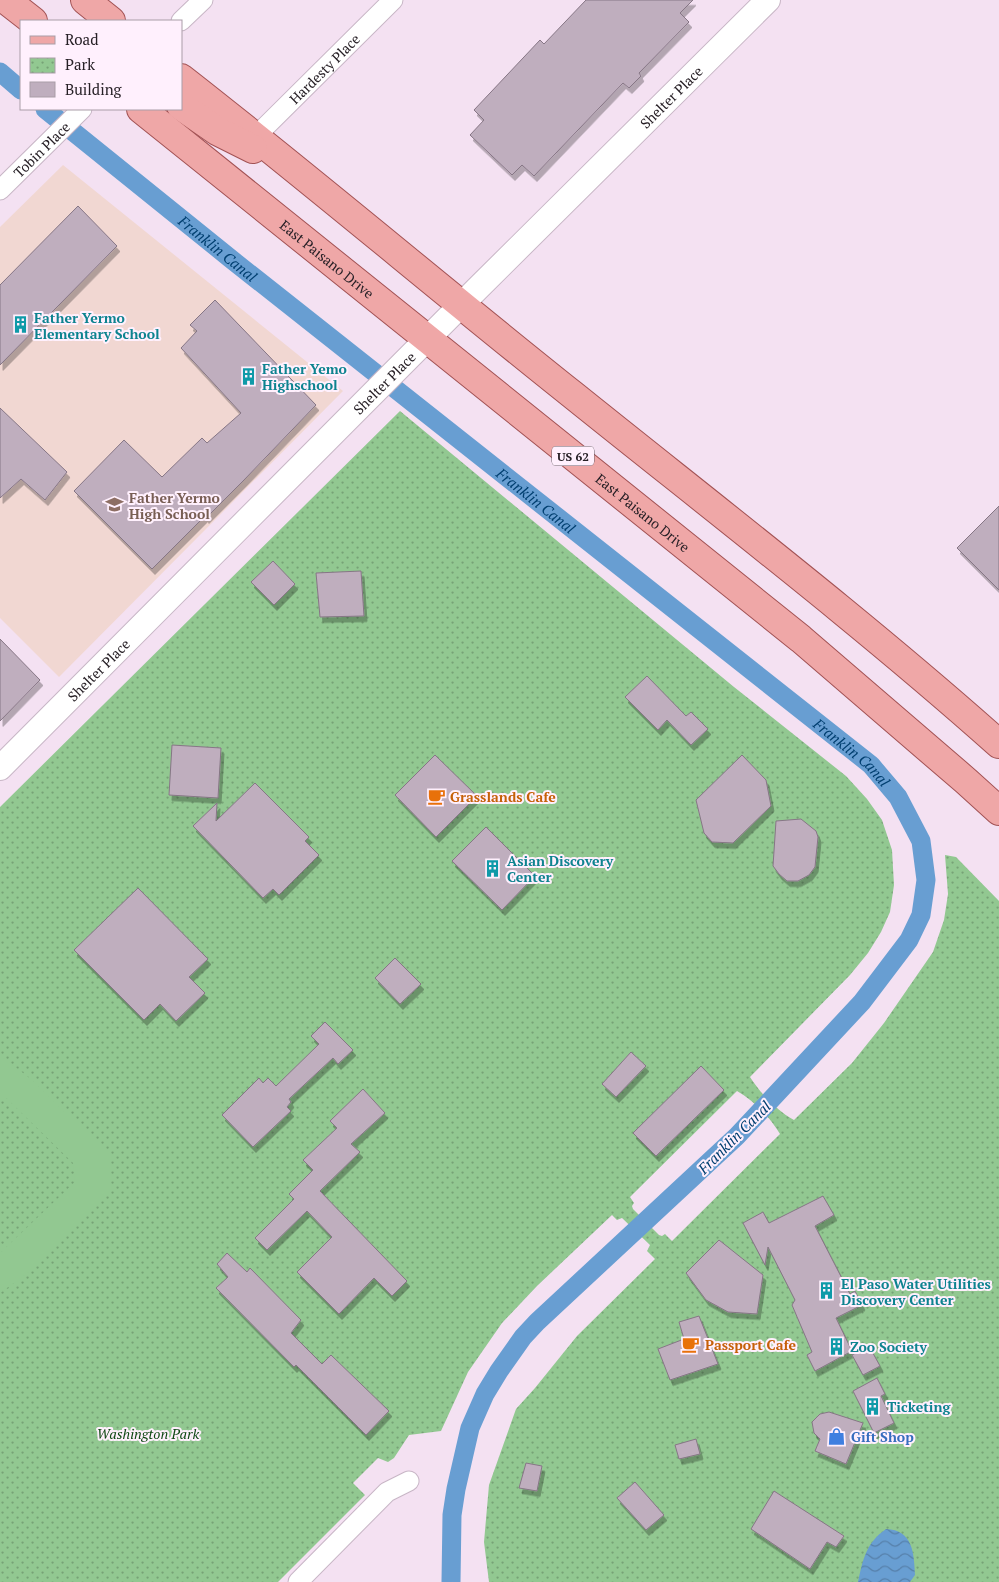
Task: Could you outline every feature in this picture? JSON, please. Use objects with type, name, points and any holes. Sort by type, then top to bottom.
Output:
[{"type":"main road","points":[[6,0],[32,20]]},
{"type":"main road","points":[[85,0],[110,20]]},
{"type":"main road","points":[[182,79],[256,136],[461,305],[832,603],[999,744]]},
{"type":"main road","points":[[182,107],[217,131],[249,148],[285,160]]},
{"type":"main road","name":"East Paisano Drive","points":[[142,110],[801,639],[959,774],[999,811]]},
{"type":"street","points":[[182,20],[203,0]]},
{"type":"street","name":"Hardesty Place","points":[[256,136],[393,0]]},
{"type":"street","name":"Shelter Place","points":[[0,768],[768,0]]},
{"type":"street","name":"Tobin Place","points":[[0,190],[80,111]]},
{"type":"street","points":[[298,1582],[388,1492],[409,1481]]},
{"type":"shaded area","name":"Father Yermo High School","points":[[63,165],[343,391],[59,677],[0,618],[0,227]]},
{"type":"green space","name":"Washington Park","points":[[400,411],[734,687],[846,776],[867,799],[882,820],[892,850],[894,885],[890,912],[881,932],[868,953],[850,975],[750,1077],[764,1096],[782,1112],[794,1120],[852,1063],[884,1023],[933,952],[944,920],[948,894],[945,855],[956,857],[999,901],[999,1582],[489,1582],[484,1542],[489,1485],[516,1409],[577,1336],[655,1259],[647,1251],[650,1245],[622,1218],[617,1220],[612,1215],[537,1286],[502,1323],[468,1372],[441,1431],[409,1435],[394,1458],[388,1462],[378,1458],[353,1483],[365,1495],[278,1582],[0,1582],[0,807]],"holes":[[[737,1091],[766,1116],[780,1134],[672,1241],[665,1234],[659,1235],[633,1209],[634,1203],[630,1197]]]},
{"type":"green space","points":[[0,1055],[32,1080],[109,1155],[109,1193],[32,1270],[0,1293],[0,1253],[75,1182],[73,1163],[3,1095],[0,1096]]},
{"type":"water","points":[[886,1529],[895,1530],[907,1538],[913,1551],[915,1575],[910,1582],[858,1582],[866,1552],[879,1534]]},
{"type":"building","points":[[586,0],[693,0],[680,13],[689,22],[639,73],[641,76],[629,88],[623,83],[534,176],[522,165],[512,175],[470,135],[484,120],[474,110],[540,40],[544,44]]},
{"type":"building","name":"Father Yermo Elementary School","points":[[78,206],[117,246],[0,365],[0,285]]},
{"type":"building","points":[[215,300],[316,405],[206,518],[205,516],[152,569],[74,491],[124,440],[162,477],[202,438],[207,443],[241,413],[181,348],[197,331],[190,325]]},
{"type":"building","points":[[0,408],[67,472],[45,500],[21,479],[0,498]]},
{"type":"building","points":[[999,506],[999,590],[957,548]]},
{"type":"building","points":[[273,561],[295,584],[274,605],[251,582]]},
{"type":"building","points":[[361,571],[364,616],[320,617],[316,573]]},
{"type":"building","points":[[0,639],[40,680],[0,721]]},
{"type":"building","points":[[647,676],[686,716],[691,712],[708,729],[691,745],[667,720],[658,730],[625,697]]},
{"type":"building","points":[[172,745],[221,748],[218,798],[169,795]]},
{"type":"building","name":"Grasslands Cafe","points":[[435,755],[477,796],[436,837],[395,795]]},
{"type":"building","points":[[742,755],[766,780],[771,806],[733,843],[712,842],[704,833],[696,800]]},
{"type":"building","points":[[255,783],[309,837],[305,841],[319,855],[279,895],[273,889],[263,898],[193,826],[217,803],[216,821]]},
{"type":"building","points":[[801,819],[816,831],[818,837],[815,867],[809,875],[798,881],[787,881],[773,866],[776,821]]},
{"type":"building","name":"Asian Discovery Center","points":[[486,827],[535,876],[502,910],[452,861]]},
{"type":"building","points":[[138,888],[208,959],[189,977],[205,993],[176,1021],[160,1004],[144,1020],[74,950]]},
{"type":"building","points":[[395,958],[421,984],[400,1004],[375,978]]},
{"type":"building","points":[[325,1022],[353,1050],[338,1064],[333,1058],[289,1099],[291,1102],[287,1107],[291,1111],[253,1147],[222,1115],[259,1078],[263,1083],[268,1078],[276,1086],[319,1044],[311,1036]]},
{"type":"building","points":[[631,1052],[646,1066],[616,1097],[602,1084]]},
{"type":"building","points":[[701,1066],[724,1090],[656,1156],[633,1133]]},
{"type":"building","points":[[363,1089],[385,1113],[351,1144],[360,1152],[320,1191],[407,1281],[392,1296],[374,1278],[339,1314],[297,1272],[332,1237],[307,1211],[267,1250],[255,1238],[294,1199],[289,1194],[313,1170],[303,1160],[337,1128],[330,1121]]},
{"type":"building","points":[[823,1196],[834,1215],[815,1226],[850,1294],[855,1291],[862,1305],[836,1318],[852,1351],[815,1371],[807,1355],[812,1352],[792,1305],[795,1300],[768,1247],[765,1265],[743,1223],[763,1212],[769,1223]]},
{"type":"building","points":[[719,1240],[763,1275],[757,1314],[728,1312],[706,1300],[686,1273]]},
{"type":"building","points":[[227,1253],[247,1272],[250,1268],[301,1320],[291,1333],[322,1364],[331,1355],[389,1411],[366,1435],[296,1365],[294,1367],[216,1288],[228,1277],[217,1264]]},
{"type":"building","name":"Passport Cafe","points":[[699,1316],[718,1364],[670,1380],[658,1349],[684,1339],[679,1322]]},
{"type":"building","points":[[869,1346],[880,1366],[863,1375],[852,1355]]},
{"type":"building","name":"Ticketing","points":[[877,1378],[885,1394],[881,1396],[894,1423],[874,1433],[853,1391]]},
{"type":"building","name":"Gift Shop","points":[[829,1412],[863,1423],[846,1464],[815,1451],[820,1439],[814,1433],[812,1422],[820,1414]]},
{"type":"building","points":[[696,1439],[700,1454],[679,1459],[675,1445]]},
{"type":"building","points":[[526,1463],[542,1466],[537,1491],[519,1488]]},
{"type":"building","points":[[635,1482],[664,1515],[646,1530],[617,1498]]},
{"type":"building","points":[[774,1491],[844,1536],[836,1547],[827,1542],[810,1569],[751,1529]]},
{"type":"waterway","name":"Franklin Canal","points":[[0,72],[20,89]]},
{"type":"waterway","name":"Franklin Canal","points":[[46,110],[231,259],[871,765],[898,797],[921,841],[926,880],[921,915],[909,940],[862,1002],[737,1136],[537,1322],[523,1337],[499,1371],[485,1394],[470,1428],[456,1489],[452,1515],[451,1582]]},
{"type":"place","name":"Father Yermo Elementary School","points":[[20,325]]},
{"type":"place","name":"Father Yemo Highschool","points":[[248,376]]},
{"type":"place","name":"Father Yermo High School","points":[[115,505]]},
{"type":"place","name":"Grasslands Cafe","points":[[436,796]]},
{"type":"place","name":"Asian Discovery Center","points":[[493,868]]},
{"type":"place","name":"El Paso Water Utilities Discovery Center","points":[[827,1291]]},
{"type":"place","name":"Passport Cafe","points":[[691,1344]]},
{"type":"place","name":"Zoo Society","points":[[836,1346]]},
{"type":"place","name":"Ticketing","points":[[873,1406]]},
{"type":"place","name":"Gift Shop","points":[[837,1436]]}]
